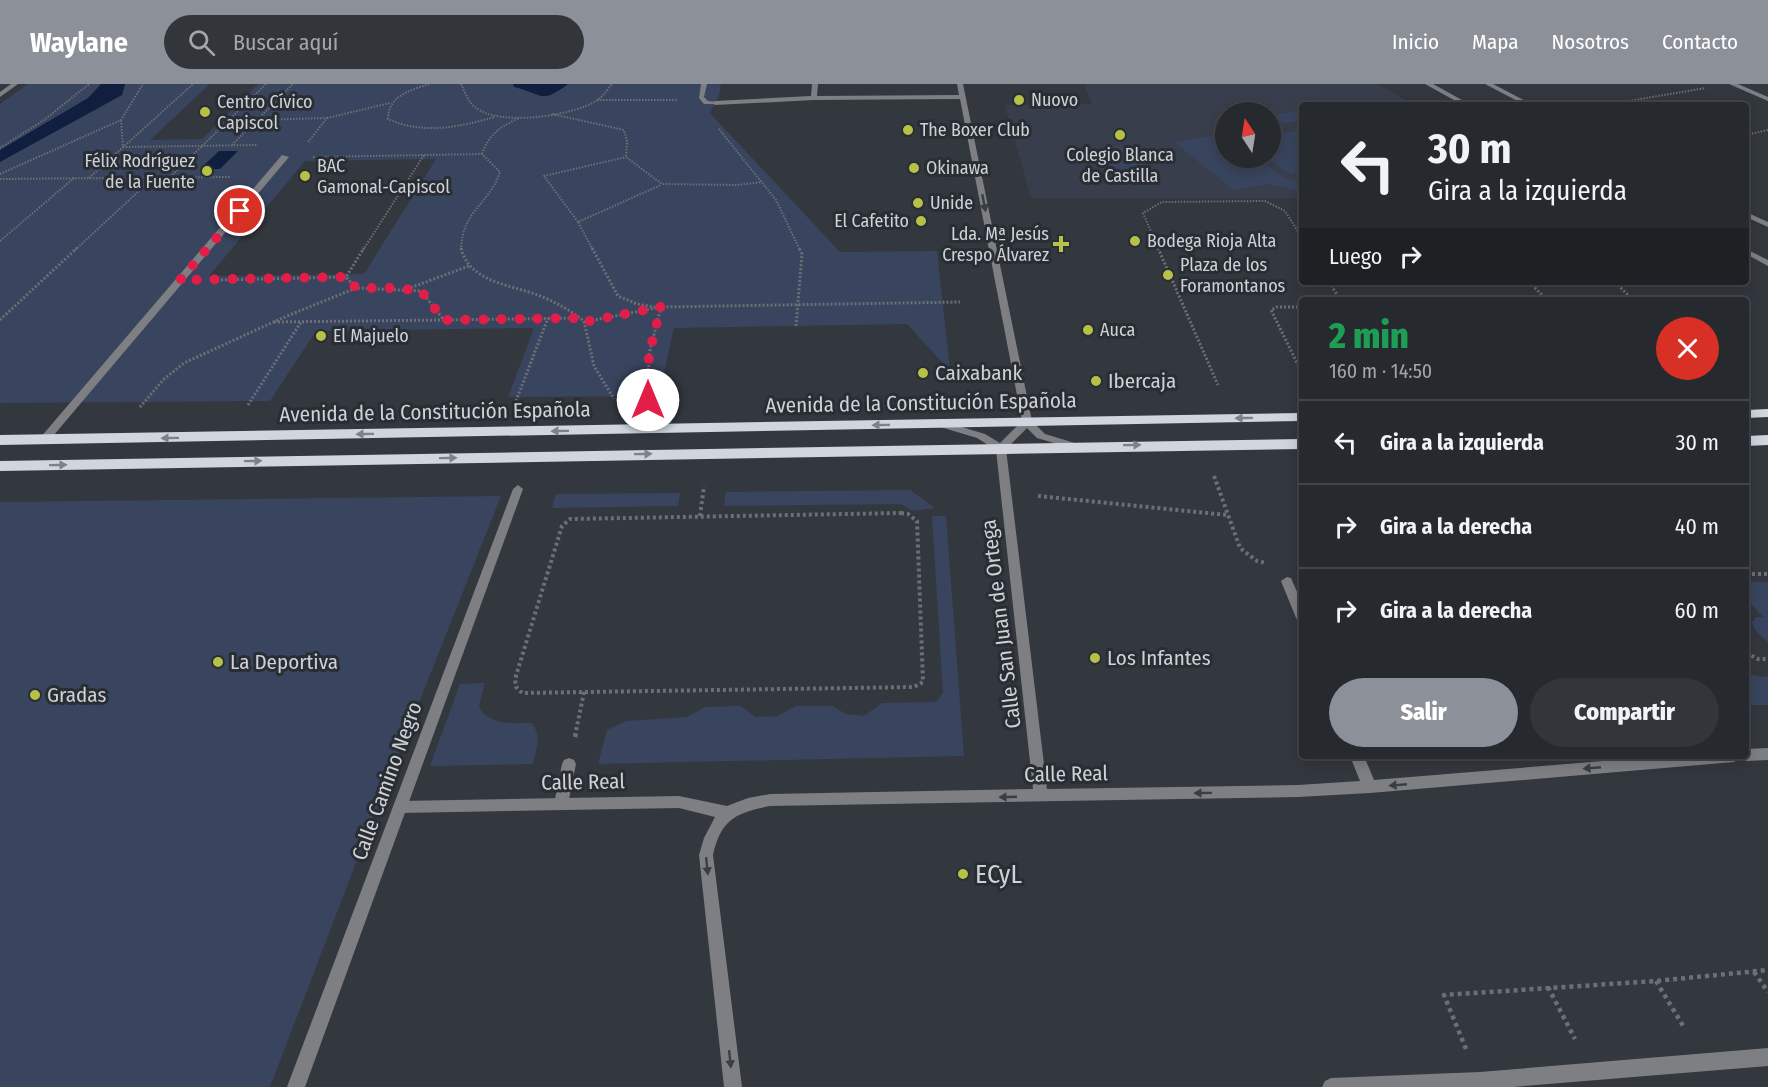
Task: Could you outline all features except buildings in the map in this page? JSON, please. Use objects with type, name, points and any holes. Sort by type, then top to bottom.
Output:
[{"type":"highway","points":[[1749,414],[1768,413]]},
{"type":"highway","name":"Avenida de la Constitución Española","points":[[0,441],[1299,417]]},
{"type":"highway","points":[[1749,441],[1768,440]]},
{"type":"highway","points":[[0,466],[1074,446],[1299,444]]},
{"type":"street","points":[[0,95],[15,84]]},
{"type":"street","points":[[704,84],[701,97],[706,103],[814,98],[963,97]]},
{"type":"street","points":[[814,98],[815,84]]},
{"type":"street","points":[[960,84],[1027,422],[1041,436],[1074,446]]},
{"type":"street","points":[[1428,84],[1462,102]]},
{"type":"street","points":[[1488,84],[1524,102]]},
{"type":"street","points":[[1732,84],[1768,99]]},
{"type":"street","points":[[44,440],[285,158]]},
{"type":"street","points":[[1749,216],[1768,225]]},
{"type":"street","points":[[1749,253],[1768,263]]},
{"type":"street","points":[[939,424],[981,436],[1001,448],[1027,422]]},
{"type":"street","name":"Calle San Juan de Ortega","points":[[1001,448],[1041,796]]},
{"type":"street","name":"Calle Camino Negro","points":[[296,1087],[518,489]]},
{"type":"street","points":[[1287,581],[1299,611]]},
{"type":"street","points":[[1749,755],[1768,754]]},
{"type":"street","points":[[1358,759],[1370,787]]},
{"type":"street","name":"Calle Real","points":[[400,807],[679,801],[727,813],[748,804],[770,800],[1298,791],[1699,759]]},
{"type":"street","points":[[561,804],[569,764]]},
{"type":"street","points":[[727,813],[716,826],[706,855],[733,1087]]},
{"type":"street","points":[[1331,1087],[1480,1081],[1768,1057]]},
{"type":"path","points":[[0,148],[44,120],[89,84]]},
{"type":"path","points":[[0,174],[121,120],[143,84]]},
{"type":"path","points":[[88,178],[193,84]]},
{"type":"path","points":[[170,177],[266,84]]},
{"type":"path","points":[[231,145],[292,84]]},
{"type":"path","points":[[257,120],[327,118],[391,102],[429,84]]},
{"type":"path","points":[[460,84],[477,109],[496,117]]},
{"type":"path","points":[[597,100],[612,84]]},
{"type":"path","points":[[1623,102],[1706,88]]},
{"type":"path","points":[[391,102],[387,111],[388,119],[408,127],[453,127],[496,117],[552,114],[597,100],[652,99],[706,103],[705,111],[776,200],[801,254],[796,326]]},
{"type":"path","points":[[552,114],[624,130],[627,141],[626,157]]},
{"type":"path","points":[[482,154],[486,140],[495,129],[520,117]]},
{"type":"path","points":[[123,147],[305,144],[327,118]]},
{"type":"path","points":[[121,120],[123,147]]},
{"type":"path","points":[[1749,134],[1768,130]]},
{"type":"path","points":[[285,158],[296,145]]},
{"type":"path","points":[[346,277],[424,154]]},
{"type":"path","points":[[285,158],[482,154],[500,172],[494,188],[465,223],[460,243],[462,260],[475,272],[503,285],[547,298],[580,318],[584,322],[594,366],[615,400]]},
{"type":"path","points":[[662,184],[626,157],[544,176],[578,222],[618,296],[637,304],[659,307],[960,302]]},
{"type":"path","points":[[0,179],[269,176]]},
{"type":"path","points":[[0,320],[153,177]]},
{"type":"path","points":[[0,241],[75,178]]},
{"type":"path","points":[[578,222],[662,184],[736,185],[762,182]]},
{"type":"path","points":[[1218,385],[1143,213],[1162,202],[1265,201],[1285,210],[1299,232]]},
{"type":"path","points":[[406,290],[469,266]]},
{"type":"path","points":[[180,280],[346,277],[356,288]]},
{"type":"path","points":[[1532,285],[1544,297]]},
{"type":"path","points":[[1618,285],[1630,297]]},
{"type":"path","points":[[140,406],[164,379],[184,363],[272,322],[356,288],[421,291],[444,320]]},
{"type":"path","points":[[584,322],[659,307]]},
{"type":"path","points":[[648,400],[649,354],[659,307]]},
{"type":"path","points":[[1299,307],[1277,307],[1271,310],[1299,367]]},
{"type":"path","points":[[516,402],[548,318]]},
{"type":"path","points":[[272,322],[580,318]]},
{"type":"path","points":[[248,405],[301,322]]},
{"type":"path","points":[[1214,476],[1240,548],[1257,561],[1268,564]]},
{"type":"path","points":[[700,516],[704,486]]},
{"type":"path","points":[[1038,496],[1227,515]]},
{"type":"path","points":[[901,513],[913,518],[917,521],[923,682],[914,687],[522,693],[516,687],[515,679],[562,526],[570,519],[582,517],[700,516],[901,513]]},
{"type":"path","points":[[1749,574],[1768,574]]},
{"type":"path","points":[[1749,654],[1758,659],[1768,659]]},
{"type":"path","points":[[569,764],[585,692]]},
{"type":"path","points":[[1480,1081],[1444,995],[1656,981],[1768,970]]},
{"type":"path","points":[[1754,972],[1768,992]]},
{"type":"path","points":[[1548,987],[1591,1072]]},
{"type":"shaded area","points":[[28,84],[210,84],[150,140],[202,139],[258,84],[721,84],[719,96],[710,113],[840,252],[937,251],[950,371],[907,324],[674,328],[659,396],[508,397],[534,328],[316,331],[270,401],[0,403],[0,104]],"holes":[[[436,159],[364,274],[209,276],[305,161]]]},
{"type":"shaded area","points":[[101,84],[125,84],[122,95],[0,162],[0,150],[88,98]]},
{"type":"shaded area","points":[[513,84],[568,84],[552,94],[542,96],[514,87]]},
{"type":"shaded area","name":"Colegio Blanca de Castilla","points":[[1084,84],[1377,84],[1410,102],[1299,102],[1299,198],[1031,198],[1005,105],[1092,104]]},
{"type":"shaded area","points":[[1299,110],[1299,121],[1281,124],[1281,113]]},
{"type":"shaded area","points":[[1299,130],[1299,174],[1291,175],[1281,168],[1281,133]]},
{"type":"shaded area","points":[[1215,134],[1215,168],[1271,168],[1285,178],[1299,180],[1299,190],[1266,184],[1234,190],[1174,142]]},
{"type":"shaded area","points":[[1135,146],[1150,174],[1116,174],[1103,147]]},
{"type":"shaded area","points":[[219,151],[238,151],[220,169],[200,169]]},
{"type":"shaded area","points":[[910,490],[935,508],[913,511],[901,504],[724,506],[726,492]]},
{"type":"shaded area","points":[[680,493],[678,506],[552,508],[556,494]]},
{"type":"shaded area","name":"La Deportiva","points":[[501,496],[372,821],[270,1087],[0,1087],[0,502]]},
{"type":"shaded area","points":[[932,516],[946,516],[964,756],[598,764],[607,730],[626,721],[687,717],[705,707],[740,706],[756,717],[777,716],[796,706],[832,706],[846,714],[864,716],[882,703],[936,702],[943,693]]},
{"type":"shaded area","points":[[1749,582],[1768,582],[1768,642],[1756,631],[1752,623],[1756,617],[1763,617],[1749,601]]},
{"type":"shaded area","points":[[1749,674],[1768,676],[1768,705],[1749,705]]},
{"type":"shaded area","points":[[485,683],[479,706],[488,717],[501,722],[532,723],[535,728],[538,738],[533,764],[430,766],[460,684]]},
{"type":"place","name":"Nuovo","points":[[1019,100]]},
{"type":"place","name":"Centro Cívico Capiscol","points":[[205,112]]},
{"type":"place","name":"The Boxer Club","points":[[908,130]]},
{"type":"place","name":"Colegio Blanca de Castilla","points":[[1120,135]]},
{"type":"place","name":"Okinawa","points":[[914,168]]},
{"type":"place","name":"Félix Rodríguez de la Fuente","points":[[207,171]]},
{"type":"place","name":"BAC Gamonal-Capiscol","points":[[305,176]]},
{"type":"place","name":"Unide","points":[[918,203]]},
{"type":"place","name":"El Cafetito","points":[[921,221]]},
{"type":"place","name":"Bodega Rioja Alta","points":[[1135,241]]},
{"type":"place","name":"Lda. Mª Jesús Crespo Álvarez","points":[[1061,244]]},
{"type":"place","name":"Plaza de los Foramontanos","points":[[1168,275]]},
{"type":"place","name":"Auca","points":[[1088,330]]},
{"type":"place","name":"El Majuelo","points":[[321,336]]},
{"type":"place","name":"Caixabank","points":[[923,373]]},
{"type":"place","name":"Ibercaja","points":[[1096,381]]},
{"type":"place","name":"Los Infantes","points":[[1095,658]]},
{"type":"place","name":"La Deportiva","points":[[218,662]]},
{"type":"place","name":"Gradas","points":[[35,695]]},
{"type":"place","name":"ECyL","points":[[963,874]]},
{"type":"route","points":[[240,211],[180,280],[346,277],[356,288],[421,291],[444,320],[580,318],[584,322],[661,307],[649,354],[648,400]]}]
